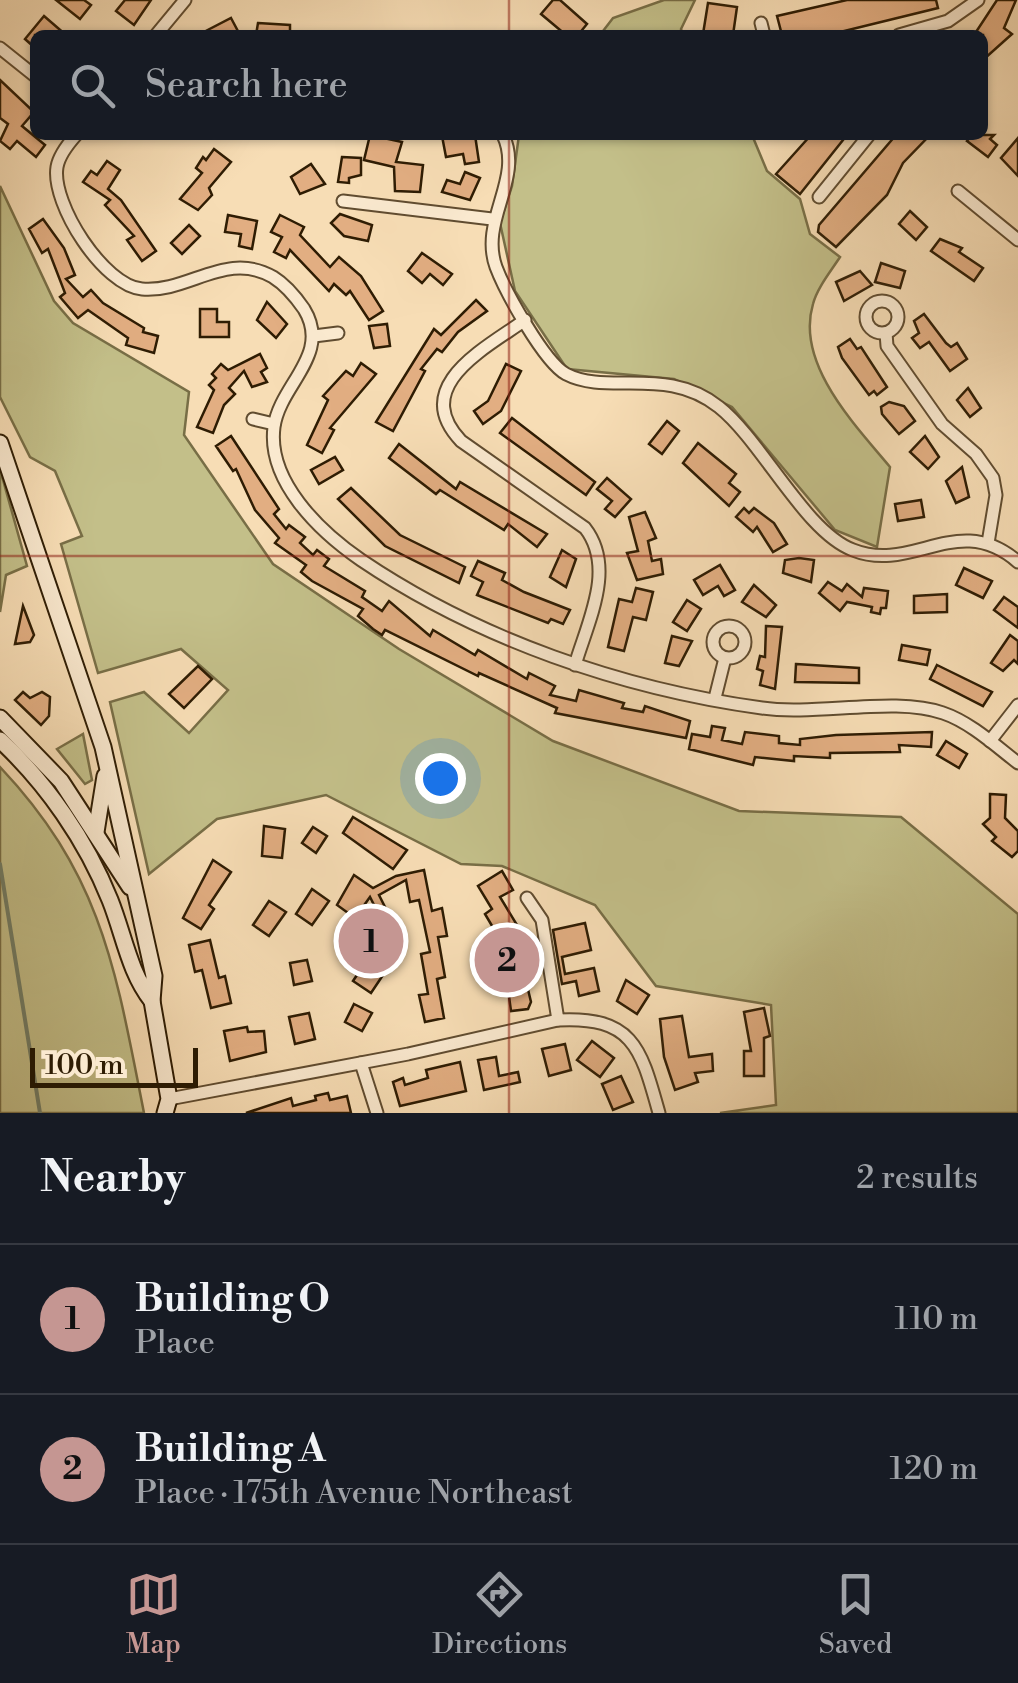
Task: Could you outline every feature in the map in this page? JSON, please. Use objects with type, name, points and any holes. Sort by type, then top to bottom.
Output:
[{"type":"main road","points":[[0,442],[103,747],[154,976],[152,1000],[167,1106],[180,1113]]},
{"type":"main road","points":[[0,718],[75,800],[135,895]]},
{"type":"main road","points":[[0,740],[46,790],[95,867],[119,922],[136,981],[152,1000]]},
{"type":"main road","points":[[95,867],[96,831],[104,788],[103,747]]},
{"type":"main road","points":[[75,800],[94,801],[104,788]]},
{"type":"street","points":[[160,30],[185,0]]},
{"type":"street","points":[[929,30],[962,16],[978,0]]},
{"type":"street","points":[[0,48],[30,72]]},
{"type":"street","points":[[72,140],[60,156],[58,190],[70,218],[106,273],[139,290],[158,289],[234,266],[255,269],[294,294],[314,336],[308,359],[274,424],[275,462],[284,483],[326,531],[358,558],[477,625],[575,665],[785,711],[920,708],[957,719],[1018,764]]},
{"type":"street","points":[[504,140],[510,161],[492,218],[490,242],[496,268],[525,320],[565,374],[581,379],[663,383],[719,406],[820,525],[850,550],[884,556],[956,540],[988,542],[1018,562]]},
{"type":"street","points":[[819,197],[865,140]]},
{"type":"street","points":[[958,191],[1018,240]]},
{"type":"street","points":[[343,201],[492,218]]},
{"type":"street","points":[[525,320],[457,368],[448,384],[443,429],[500,465],[585,528],[596,542],[600,577],[575,665]]},
{"type":"street","points":[[314,336],[338,333]]},
{"type":"street","points":[[886,333],[887,346],[942,424],[976,454],[993,478],[996,495],[988,542]]},
{"type":"street","points":[[253,419],[274,424]]},
{"type":"street","points":[[715,698],[725,658]]},
{"type":"street","points":[[990,741],[1018,705]]},
{"type":"street","points":[[528,898],[542,920],[558,1020]]},
{"type":"street","points":[[167,1106],[558,1020],[605,1022],[619,1030],[642,1052],[659,1113]]},
{"type":"street","points":[[362,1064],[377,1113]]},
{"type":"shaded area","points":[[664,0],[695,0],[681,30],[604,30],[613,18]]},
{"type":"shaded area","points":[[518,140],[754,140],[767,171],[800,199],[810,234],[840,257],[815,298],[810,327],[820,371],[832,393],[890,467],[877,547],[835,530],[732,407],[674,379],[567,369],[515,291],[500,223],[512,186]]},
{"type":"shaded area","points":[[0,186],[54,301],[73,323],[189,392],[184,435],[273,564],[399,649],[553,741],[739,811],[901,817],[1018,914],[1018,1113],[720,1113],[776,1105],[771,1005],[656,986],[595,905],[502,866],[461,864],[326,795],[217,819],[149,874],[110,702],[144,692],[189,733],[228,690],[181,649],[98,673],[61,544],[82,536],[55,471],[30,457],[0,397]]},
{"type":"shaded area","points":[[0,469],[27,566],[6,575],[0,612]]},
{"type":"shaded area","points":[[83,734],[92,780],[85,784],[57,749]]},
{"type":"shaded area","points":[[0,767],[35,807],[83,887],[113,970],[144,1113],[0,1113]]},
{"type":"building","points":[[56,0],[84,0],[91,5],[80,19]]},
{"type":"building","points":[[125,0],[151,0],[134,25],[116,11]]},
{"type":"building","points":[[553,0],[560,0],[587,24],[582,30],[560,30],[541,14]]},
{"type":"building","points":[[847,0],[936,0],[938,8],[848,30],[781,30],[777,16]]},
{"type":"building","points":[[997,0],[1016,0],[1004,28],[1012,34],[988,56],[988,30],[977,30]]},
{"type":"building","points":[[708,3],[737,7],[734,30],[704,30]]},
{"type":"building","points":[[44,16],[60,30],[32,30]]},
{"type":"building","points":[[231,18],[237,30],[208,30]]},
{"type":"building","points":[[258,23],[290,25],[290,30],[257,30]]},
{"type":"building","points":[[0,80],[30,108],[30,117],[22,126],[30,133],[30,140],[45,145],[36,157],[17,141],[10,149],[0,141],[8,124],[0,118]]},
{"type":"building","points":[[988,135],[994,135],[990,139],[997,145],[988,157],[967,141],[988,140]]},
{"type":"building","points":[[1018,138],[1018,176],[1001,158]]},
{"type":"building","points":[[369,140],[402,142],[396,162],[423,165],[420,192],[395,191],[394,167],[364,160]]},
{"type":"building","points":[[443,140],[476,140],[479,162],[465,164],[463,154],[446,157]]},
{"type":"building","points":[[807,140],[843,140],[800,194],[776,174]]},
{"type":"building","points":[[892,140],[925,140],[903,163],[887,195],[836,247],[818,232],[819,225]]},
{"type":"building","points":[[214,149],[231,162],[209,188],[212,195],[198,210],[180,199],[202,173],[196,168],[203,157],[206,160]]},
{"type":"building","points":[[342,157],[361,158],[361,175],[349,178],[349,183],[338,182]]},
{"type":"building","points":[[107,161],[120,170],[108,189],[121,200],[156,251],[142,261],[127,240],[134,236],[105,205],[110,200],[83,182],[91,171],[97,175]]},
{"type":"building","points":[[311,164],[325,184],[300,194],[291,177]]},
{"type":"building","points":[[465,172],[480,178],[470,200],[442,192],[447,180],[460,184]]},
{"type":"building","points":[[910,211],[927,227],[916,240],[899,224]]},
{"type":"building","points":[[340,214],[372,225],[368,241],[344,236],[331,223]]},
{"type":"building","points":[[228,215],[257,221],[252,249],[239,246],[241,234],[225,232]]},
{"type":"building","points":[[280,215],[304,227],[300,235],[330,267],[339,257],[361,276],[383,311],[369,320],[350,291],[346,295],[334,284],[329,291],[290,250],[286,258],[274,252],[282,237],[271,232]]},
{"type":"building","points":[[43,219],[64,248],[75,275],[66,279],[83,297],[91,290],[103,303],[144,328],[143,332],[158,336],[154,353],[126,345],[128,338],[88,310],[78,318],[60,297],[65,293],[48,249],[42,253],[29,229]]},
{"type":"building","points":[[189,225],[200,236],[182,254],[171,243]]},
{"type":"building","points":[[940,239],[962,248],[959,252],[983,268],[974,281],[931,251]]},
{"type":"building","points":[[422,253],[452,274],[443,285],[430,274],[422,283],[408,271]]},
{"type":"building","points":[[881,263],[905,271],[900,288],[875,282]]},
{"type":"building","points":[[860,271],[872,285],[844,301],[836,282]]},
{"type":"building","points":[[476,300],[487,311],[458,332],[442,352],[437,349],[421,369],[425,371],[393,431],[376,422],[434,329],[441,335]]},
{"type":"building","points":[[267,302],[287,324],[276,338],[257,320]]},
{"type":"building","points":[[200,309],[217,309],[217,322],[229,322],[229,337],[200,337]]},
{"type":"building","points":[[924,314],[946,343],[951,347],[957,343],[967,359],[950,371],[929,342],[920,348],[912,338],[919,333],[914,321]]},
{"type":"building","points":[[387,324],[390,346],[374,348],[369,326]]},
{"type":"building","points":[[850,339],[857,349],[861,347],[887,387],[877,395],[874,391],[869,395],[842,358],[838,347]]},
{"type":"building","points":[[260,354],[267,368],[261,372],[267,382],[252,387],[244,371],[229,388],[235,394],[224,405],[213,433],[197,427],[214,390],[209,385],[216,378],[212,374],[221,364],[228,370]]},
{"type":"building","points":[[361,363],[376,374],[330,428],[334,430],[322,453],[307,445],[328,400],[323,396],[346,371],[353,376]]},
{"type":"building","points":[[506,364],[521,371],[501,411],[483,424],[474,411],[488,401]]},
{"type":"building","points":[[968,388],[981,408],[970,417],[957,400]]},
{"type":"building","points":[[889,402],[904,406],[915,421],[899,434],[882,414],[881,407]]},
{"type":"building","points":[[512,418],[595,482],[586,495],[500,433]]},
{"type":"building","points":[[667,421],[679,431],[662,454],[649,444]]},
{"type":"building","points":[[231,436],[279,509],[274,514],[286,529],[289,525],[305,537],[300,543],[313,555],[317,550],[329,559],[324,566],[365,591],[362,597],[382,611],[389,601],[430,636],[433,630],[475,655],[478,650],[527,679],[529,673],[555,686],[550,695],[576,701],[579,690],[624,703],[622,708],[643,712],[645,706],[690,721],[686,738],[555,713],[557,708],[479,673],[478,676],[385,630],[382,635],[358,616],[363,609],[312,581],[301,572],[306,565],[275,543],[279,538],[255,510],[236,469],[233,471],[216,446]]},
{"type":"building","points":[[925,436],[939,457],[928,469],[910,452]]},
{"type":"building","points":[[698,443],[736,474],[729,483],[740,492],[729,506],[683,463]]},
{"type":"building","points":[[399,444],[456,489],[460,482],[547,534],[537,547],[508,524],[504,530],[440,490],[436,494],[389,458]]},
{"type":"building","points":[[335,457],[343,470],[319,484],[311,470]]},
{"type":"building","points":[[962,467],[969,497],[956,503],[946,481]]},
{"type":"building","points":[[607,478],[631,499],[615,517],[605,509],[612,501],[597,489]]},
{"type":"building","points":[[351,488],[400,535],[465,567],[459,583],[385,546],[338,499]]},
{"type":"building","points":[[921,500],[924,517],[898,521],[895,504]]},
{"type":"building","points":[[744,508],[749,513],[754,508],[774,523],[787,544],[773,552],[757,527],[753,532],[736,517]]},
{"type":"building","points":[[645,512],[656,538],[648,541],[652,561],[661,559],[663,574],[637,580],[627,553],[638,551],[629,517]]},
{"type":"building","points":[[562,550],[576,559],[566,587],[550,577]]},
{"type":"building","points":[[785,560],[814,560],[811,582],[783,573]]},
{"type":"building","points":[[478,561],[505,573],[502,580],[524,592],[570,610],[563,624],[551,619],[548,623],[477,595],[483,582],[471,576]]},
{"type":"building","points":[[720,565],[735,590],[724,596],[718,586],[703,595],[694,580]]},
{"type":"building","points":[[964,568],[992,581],[983,598],[956,585]]},
{"type":"building","points":[[828,582],[842,591],[847,584],[862,597],[864,588],[888,591],[886,608],[881,608],[880,614],[871,612],[872,607],[847,602],[840,611],[819,593]]},
{"type":"building","points":[[754,585],[776,605],[766,617],[742,602]]},
{"type":"building","points":[[636,588],[653,592],[646,620],[633,617],[624,651],[608,647],[619,599],[632,602]]},
{"type":"building","points":[[947,594],[947,612],[914,613],[914,596]]},
{"type":"building","points":[[1004,597],[1018,607],[1018,628],[994,610]]},
{"type":"building","points":[[687,600],[701,609],[687,631],[673,622]]},
{"type":"building","points":[[23,606],[34,635],[30,642],[15,644]]},
{"type":"building","points":[[766,626],[782,627],[775,689],[760,685],[763,671],[757,669],[760,656],[765,657]]},
{"type":"building","points":[[1010,635],[1018,641],[1018,664],[1014,660],[1003,671],[991,663]]},
{"type":"building","points":[[672,636],[692,641],[679,666],[665,663]]},
{"type":"building","points":[[902,645],[930,650],[927,665],[899,660]]},
{"type":"building","points":[[796,664],[859,668],[859,683],[795,682]]},
{"type":"building","points":[[937,665],[992,692],[983,706],[930,679]]},
{"type":"building","points":[[198,666],[212,679],[184,708],[169,694]]},
{"type":"building","points":[[23,692],[30,698],[42,692],[50,697],[49,716],[41,725],[15,700]]},
{"type":"building","points":[[712,726],[725,728],[722,740],[742,744],[745,732],[779,736],[779,743],[800,745],[800,739],[836,735],[932,732],[931,747],[899,745],[900,752],[830,753],[830,758],[794,756],[794,761],[755,757],[753,765],[689,749],[692,734],[710,737]]},
{"type":"building","points":[[946,741],[967,754],[959,768],[937,755]]},
{"type":"building","points":[[990,794],[1006,795],[1005,818],[1018,831],[1018,851],[1012,857],[992,841],[996,837],[983,824],[990,818]]},
{"type":"building","points":[[353,817],[407,850],[393,869],[343,833]]},
{"type":"building","points":[[264,826],[285,829],[282,858],[262,856]]},
{"type":"building","points":[[313,827],[327,836],[316,853],[302,843]]},
{"type":"building","points":[[213,860],[231,872],[209,905],[214,909],[201,929],[183,918]]},
{"type":"building","points":[[424,870],[432,911],[442,908],[447,936],[438,937],[445,977],[437,979],[444,1018],[425,1022],[419,995],[428,994],[421,954],[430,952],[419,900],[410,902],[406,880],[379,895],[388,913],[380,917],[370,897],[355,918],[337,905],[354,875],[373,888],[396,876]]},
{"type":"building","points":[[502,871],[513,890],[500,897],[517,925],[498,936],[485,914],[492,909],[478,886]]},
{"type":"building","points":[[312,889],[329,901],[312,925],[296,914]]},
{"type":"building","points":[[269,901],[286,912],[269,936],[253,925]]},
{"type":"building","points":[[365,923],[389,940],[376,958],[352,942]]},
{"type":"building","points":[[585,923],[591,950],[562,957],[565,974],[594,968],[599,991],[579,996],[576,981],[562,984],[553,930]]},
{"type":"building","points":[[210,940],[219,978],[225,976],[231,1003],[211,1008],[202,970],[195,972],[189,945]]},
{"type":"building","points":[[517,944],[531,1002],[528,1009],[511,1011],[506,975],[496,977],[491,948]]},
{"type":"building","points":[[307,960],[312,981],[294,985],[290,963]]},
{"type":"building","points":[[367,960],[385,972],[371,993],[353,981]]},
{"type":"building","points":[[626,980],[649,995],[637,1014],[617,1001]]},
{"type":"building","points":[[354,1004],[372,1013],[362,1031],[345,1022]]},
{"type":"building","points":[[764,1008],[770,1036],[764,1038],[764,1076],[744,1076],[744,1051],[751,1051],[744,1012]]},
{"type":"building","points":[[309,1013],[315,1039],[295,1044],[289,1017]]},
{"type":"building","points":[[682,1016],[689,1057],[712,1054],[713,1071],[695,1073],[698,1082],[675,1090],[664,1057],[660,1019]]},
{"type":"building","points":[[247,1027],[248,1032],[264,1031],[266,1052],[230,1061],[224,1031]]},
{"type":"building","points":[[592,1041],[614,1058],[600,1077],[577,1060]]},
{"type":"building","points":[[565,1044],[571,1070],[549,1076],[542,1049]]},
{"type":"building","points":[[496,1057],[499,1076],[518,1072],[520,1082],[484,1090],[478,1060]]},
{"type":"building","points":[[460,1062],[466,1091],[400,1106],[393,1082],[403,1078],[405,1085],[428,1078],[426,1070]]},
{"type":"building","points":[[621,1076],[633,1102],[613,1110],[602,1084]]},
{"type":"building","points":[[328,1093],[330,1100],[347,1096],[351,1113],[246,1113],[291,1098],[293,1106]]},
{"type":"waterway","points":[[0,864],[40,1113]]},
{"type":"place","name":"Building O","points":[[371,941]]},
{"type":"place","name":"Building A","points":[[507,960]]}]
